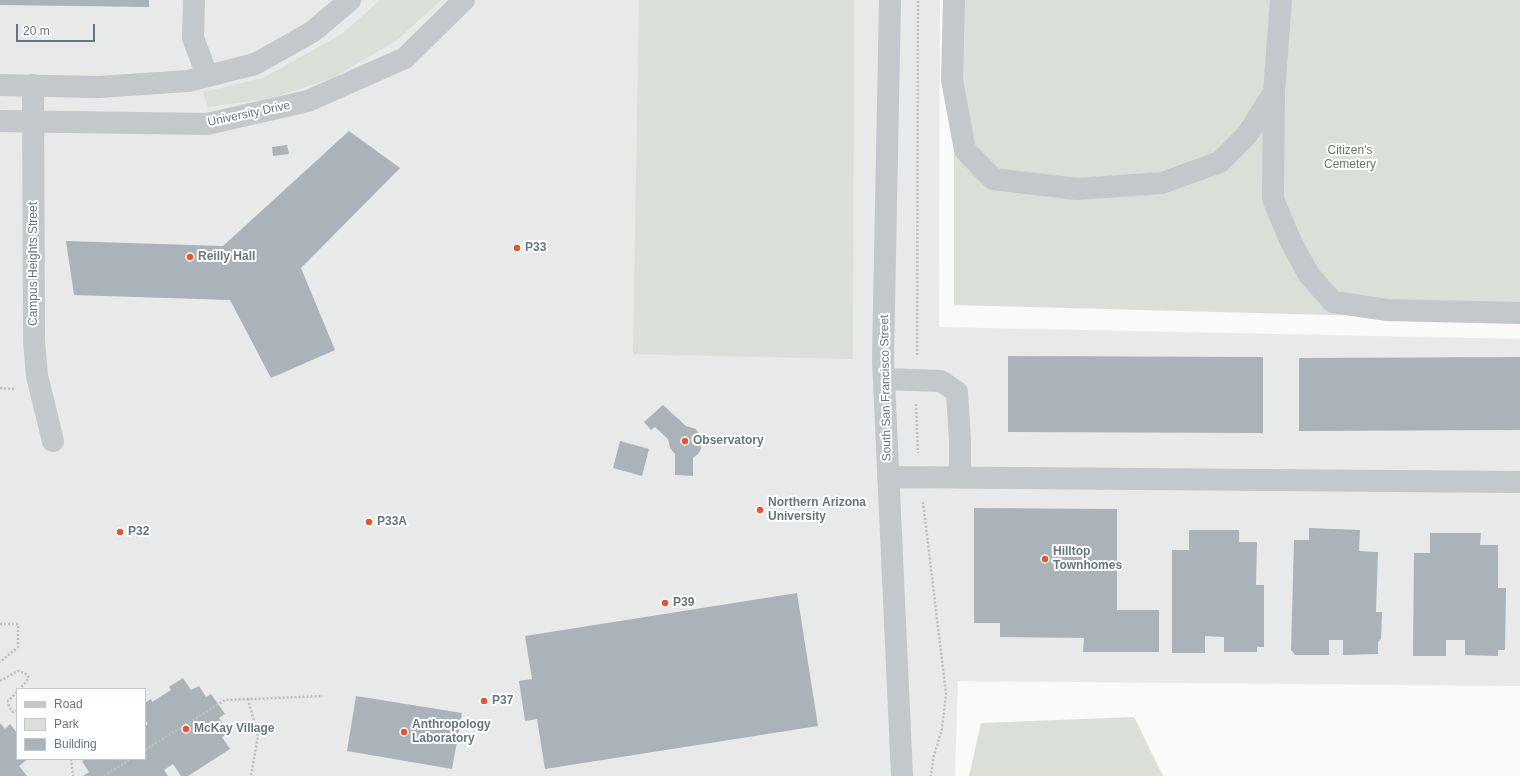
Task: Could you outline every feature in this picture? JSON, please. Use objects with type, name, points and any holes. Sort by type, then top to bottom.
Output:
[{"type":"street","points":[[194,0],[193,38],[207,75]]},
{"type":"street","name":"University Drive","points":[[0,121],[207,124],[308,101],[405,58],[464,0]]},
{"type":"street","name":"South San Francisco Street","points":[[890,0],[883,359],[902,776]]},
{"type":"street","points":[[954,0],[952,80],[965,150],[993,179],[1077,189],[1162,183],[1220,162],[1247,134],[1274,92]]},
{"type":"street","points":[[1281,0],[1274,92],[1273,199],[1290,240],[1309,275],[1333,302],[1387,310],[1520,313]]},
{"type":"street","points":[[0,85],[107,86],[188,81],[255,64],[312,32],[343,2]]},
{"type":"street","name":"Campus Heights Street","points":[[33,85],[34,341],[37,376],[53,441]]},
{"type":"street","points":[[884,379],[941,381],[957,392],[960,441],[960,478]]},
{"type":"street","points":[[888,477],[1520,482]]},
{"type":"path","points":[[0,388],[19,389]]},
{"type":"path","points":[[0,624],[18,624],[18,647],[0,662]]},
{"type":"path","points":[[0,681],[18,671],[25,673],[29,678],[21,688]]},
{"type":"path","points":[[16,693],[8,701],[8,707],[13,712],[16,711]]},
{"type":"path","points":[[146,749],[225,700],[323,696]]},
{"type":"path","points":[[248,699],[258,736],[251,776]]},
{"type":"path","points":[[71,760],[73,776]]},
{"type":"path","points":[[104,776],[129,760]]},
{"type":"shaded area","name":"Northern Arizona University","points":[[0,0],[940,0],[939,327],[1520,339],[1520,686],[958,681],[955,776],[0,776]]},
{"type":"green space","points":[[380,0],[441,0],[396,41],[332,78],[272,98],[208,107],[203,92],[263,78],[342,34]]},
{"type":"green space","points":[[639,0],[854,0],[853,359],[633,354]]},
{"type":"green space","name":"Citizen's Cemetery","points":[[954,0],[1520,0],[1520,320],[954,305]]},
{"type":"green space","points":[[1134,717],[1163,776],[969,776],[981,723]]},
{"type":"building","points":[[0,0],[149,0],[149,7],[0,5]]},
{"type":"building","name":"Reilly Hall","points":[[349,131],[400,168],[301,268],[335,350],[271,378],[230,300],[74,295],[66,241],[223,246]]},
{"type":"building","points":[[287,145],[289,154],[273,156],[272,147]]},
{"type":"building","points":[[1008,356],[1263,357],[1263,433],[1008,432]]},
{"type":"building","points":[[1520,357],[1520,430],[1299,431],[1299,358]]},
{"type":"building","name":"Observatory","points":[[663,405],[686,426],[696,429],[699,434],[701,439],[701,449],[693,458],[693,476],[675,475],[675,454],[670,448],[668,439],[655,427],[651,430],[644,422]]},
{"type":"building","points":[[620,441],[649,449],[642,476],[613,468]]},
{"type":"building","name":"Hilltop Townhomes","points":[[974,508],[1117,509],[1117,610],[1159,610],[1159,652],[1083,652],[1084,638],[1000,637],[1000,623],[974,623]]},
{"type":"building","points":[[1309,528],[1360,530],[1359,551],[1378,552],[1376,612],[1382,612],[1381,639],[1378,642],[1378,654],[1343,655],[1343,640],[1329,640],[1329,655],[1295,655],[1291,650],[1294,540],[1309,540]]},
{"type":"building","points":[[1189,530],[1239,530],[1239,542],[1257,542],[1256,585],[1264,585],[1264,647],[1257,647],[1257,652],[1224,652],[1224,637],[1205,636],[1205,653],[1172,653],[1172,550],[1189,550]]},
{"type":"building","points":[[1430,533],[1481,533],[1480,545],[1498,545],[1498,588],[1506,588],[1505,650],[1498,650],[1498,656],[1465,655],[1465,640],[1446,640],[1446,656],[1413,656],[1414,553],[1430,553]]},
{"type":"building","points":[[797,593],[818,726],[545,769],[537,719],[525,721],[519,681],[532,679],[525,636]]},
{"type":"building","name":"McKay Village","points":[[183,678],[191,690],[199,686],[206,697],[211,694],[225,714],[219,718],[229,733],[222,737],[230,749],[188,776],[181,776],[173,764],[164,770],[168,776],[83,776],[89,772],[82,761],[84,760],[146,760],[146,725],[148,724],[146,721],[146,702],[151,699],[152,702],[171,690],[169,687]]},
{"type":"building","name":"Anthropology Laboratory","points":[[356,696],[462,713],[452,769],[347,751]]},
{"type":"building","points":[[0,723],[5,729],[10,724],[16,732],[16,760],[27,760],[19,766],[27,776],[0,776]]},
{"type":"place","name":"P33","points":[[517,248]]},
{"type":"place","name":"Reilly Hall","points":[[190,257]]},
{"type":"place","name":"Observatory","points":[[685,441]]},
{"type":"place","name":"Northern Arizona University","points":[[760,510]]},
{"type":"place","name":"P33A","points":[[369,522]]},
{"type":"place","name":"P32","points":[[120,532]]},
{"type":"place","name":"Hilltop Townhomes","points":[[1045,559]]},
{"type":"place","name":"P39","points":[[665,603]]},
{"type":"place","name":"P37","points":[[484,701]]},
{"type":"place","name":"McKay Village","points":[[186,729]]},
{"type":"place","name":"Anthropology Laboratory","points":[[404,732]]}]
